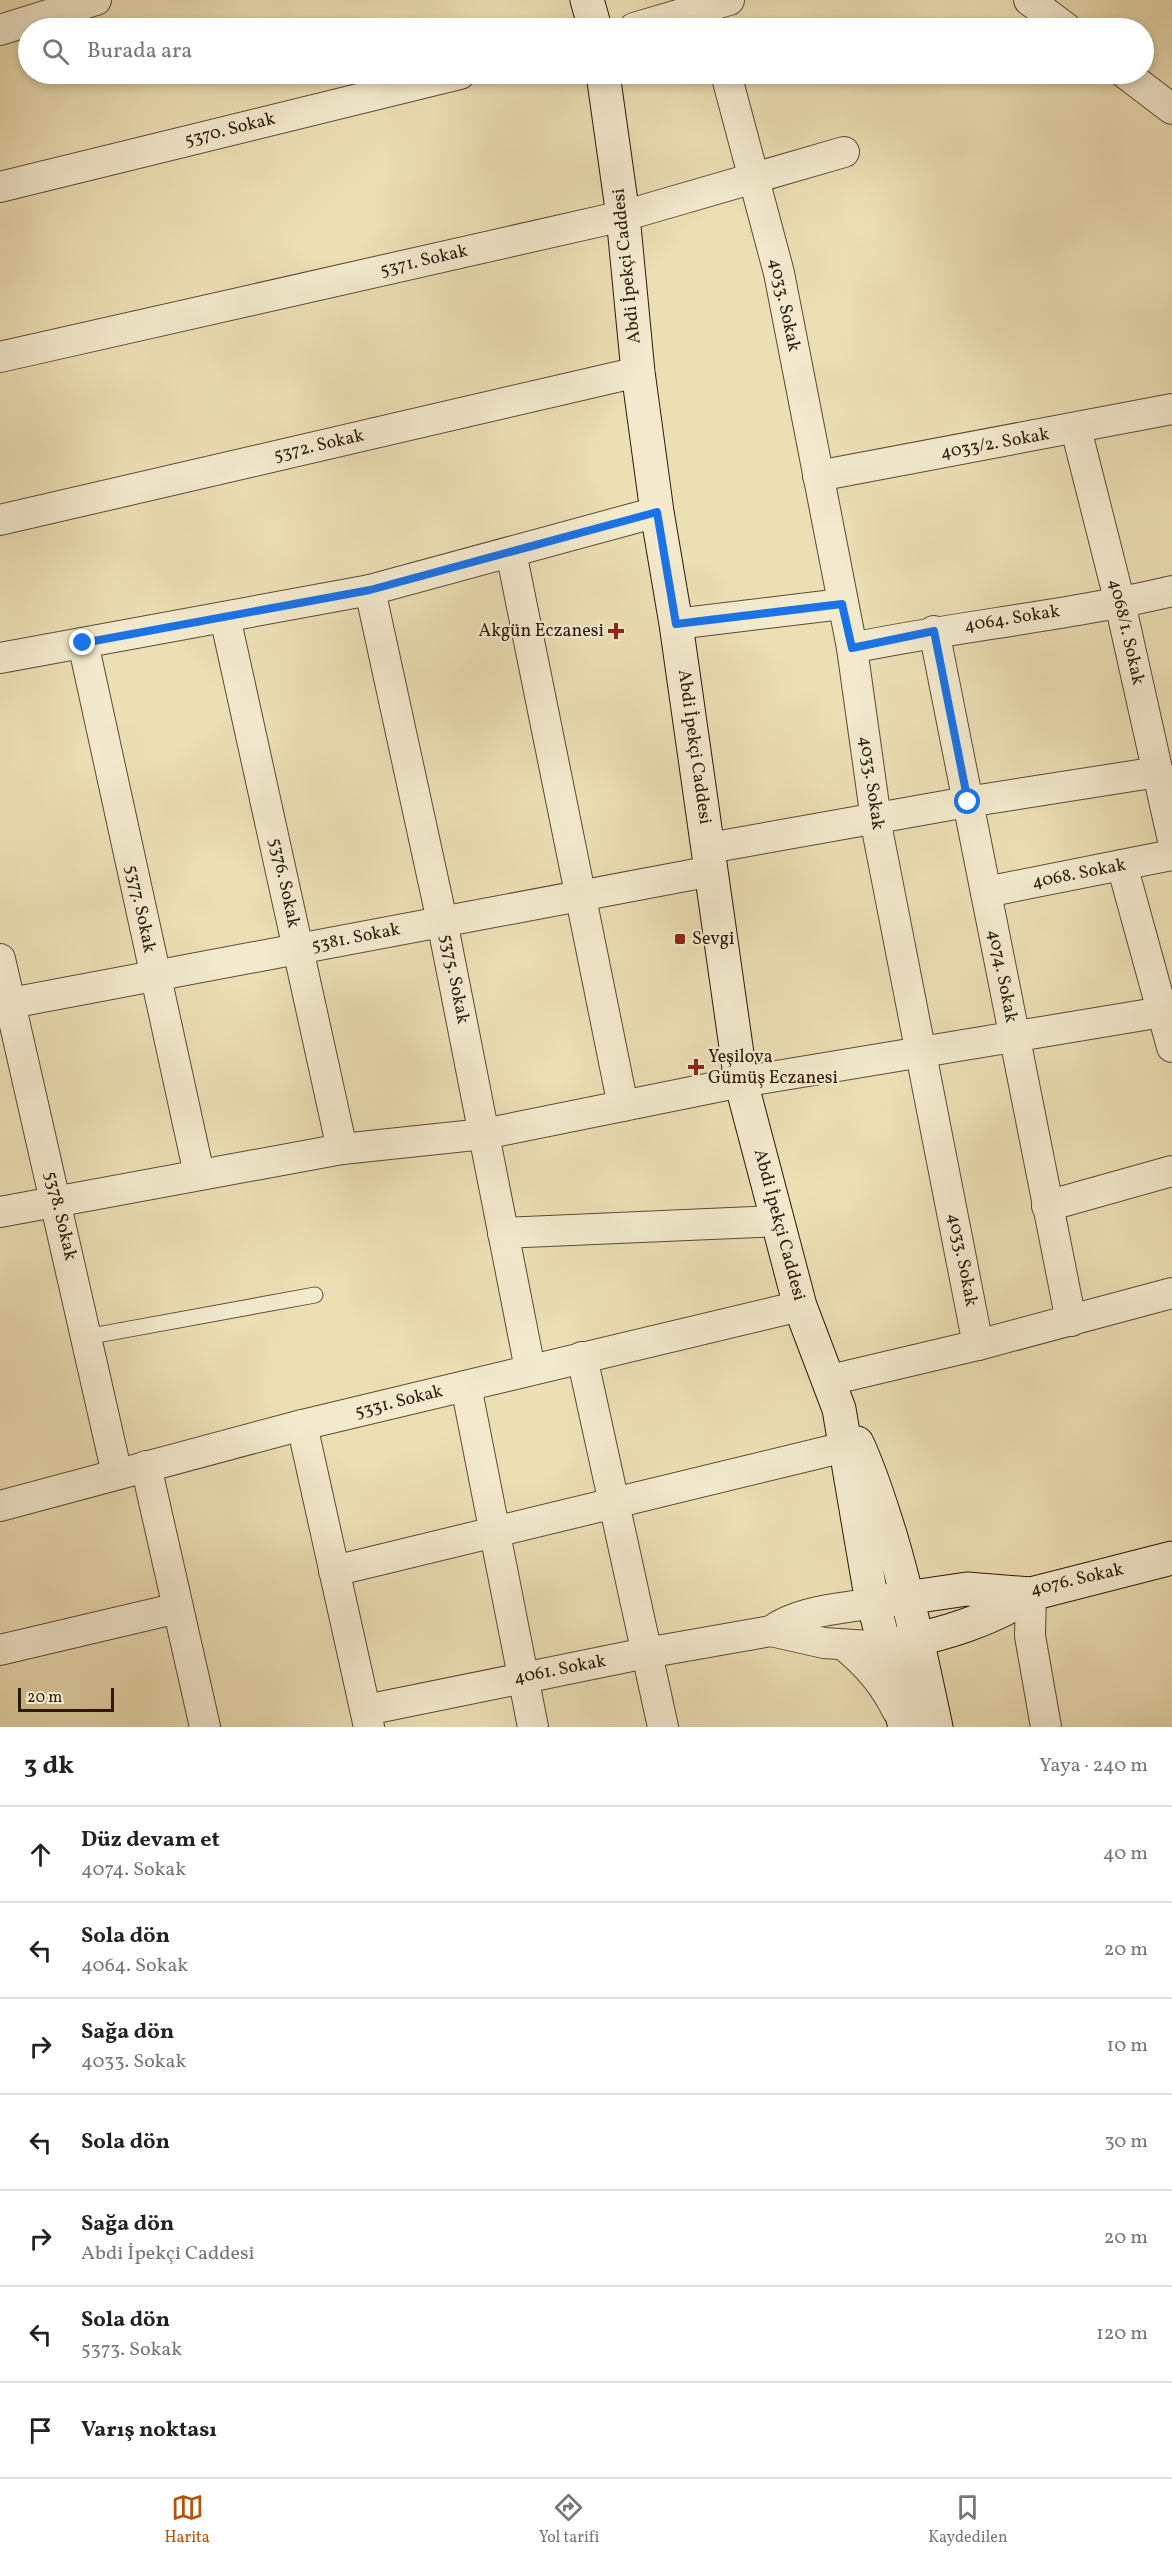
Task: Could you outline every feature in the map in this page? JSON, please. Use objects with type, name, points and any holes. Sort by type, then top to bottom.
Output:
[{"type":"main road","points":[[587,0],[592,18]]},
{"type":"main road","name":"Abdi İpekçi Caddesi","points":[[604,84],[623,216],[638,372],[657,512],[711,860],[741,1082],[800,1306],[834,1395],[868,1467],[877,1546],[874,1603],[884,1647],[920,1725]]},
{"type":"main road","name":"Abdi İpekçi Caddesi","points":[[834,1395],[845,1446],[877,1546],[908,1597],[918,1640],[920,1725]]},
{"type":"main road","name":"4076. Sokak","points":[[877,1546],[903,1559],[927,1576],[981,1588],[1030,1594],[1172,1558]]},
{"type":"main road","name":"4076. Sokak","points":[[874,1603],[981,1588]]},
{"type":"main road","points":[[884,1647],[968,1626],[998,1613],[1030,1594]]},
{"type":"main road","points":[[920,1725],[939,1686],[948,1653],[968,1626]]},
{"type":"street","points":[[38,18],[96,0]]},
{"type":"street","points":[[1029,0],[1053,18]]},
{"type":"street","points":[[676,18],[714,9]]},
{"type":"street","points":[[0,30],[18,24]]},
{"type":"street","name":"5370. Sokak","points":[[0,187],[419,84]]},
{"type":"street","name":"4033. Sokak","points":[[729,84],[778,273],[819,476],[852,648],[876,820],[978,1345]]},
{"type":"street","points":[[1139,84],[1172,109]]},
{"type":"street","name":"5371. Sokak","points":[[0,357],[623,216],[844,152]]},
{"type":"street","name":"5372. Sokak","points":[[0,520],[638,372]]},
{"type":"street","name":"4033/2. Sokak","points":[[819,476],[1172,409]]},
{"type":"street","name":"4068/1. Sokak","points":[[1076,429],[1120,603],[1160,732],[1158,772],[1172,836]]},
{"type":"street","points":[[0,658],[370,590],[657,512]]},
{"type":"street","points":[[510,552],[623,1106]]},
{"type":"street","name":"5375. Sokak","points":[[370,590],[442,921],[530,1370]]},
{"type":"street","name":"4064. Sokak","points":[[852,648],[934,631],[1120,603],[1172,591]]},
{"type":"street","points":[[676,624],[842,604]]},
{"type":"street","name":"5376. Sokak","points":[[225,617],[342,1149]]},
{"type":"street","name":"4074. Sokak","points":[[934,631],[1071,1321]]},
{"type":"street","name":"5377. Sokak","points":[[83,643],[154,977],[199,1174]]},
{"type":"street","name":"5381. Sokak","points":[[5,1004],[580,896],[711,860],[876,820],[968,802],[1158,772]]},
{"type":"street","name":"4068. Sokak","points":[[986,892],[1172,855]]},
{"type":"street","points":[[1122,865],[1172,1047]]},
{"type":"street","name":"5378. Sokak","points":[[0,959],[5,1004],[57,1201],[117,1474]]},
{"type":"street","points":[[0,1212],[342,1149],[484,1134],[741,1082],[1162,1012]]},
{"type":"street","points":[[1047,1206],[1172,1171]]},
{"type":"street","points":[[503,1233],[778,1221]]},
{"type":"street","points":[[834,1395],[978,1345],[1172,1293]]},
{"type":"street","name":"5331. Sokak","points":[[0,1506],[302,1425],[800,1306]]},
{"type":"street","points":[[582,1357],[663,1727]]},
{"type":"street","points":[[466,1386],[533,1727]]},
{"type":"street","points":[[302,1425],[368,1719]]},
{"type":"street","points":[[334,1571],[845,1446]]},
{"type":"street","points":[[146,1466],[206,1727]]},
{"type":"street","name":"4061. Sokak","points":[[820,1612],[850,1596],[860,1573],[877,1546]]},
{"type":"street","points":[[1030,1594],[1030,1636],[1046,1727]]},
{"type":"street","name":"4061. Sokak","points":[[368,1719],[524,1678],[771,1631],[784,1622],[820,1612],[874,1603]]},
{"type":"street","points":[[0,1650],[178,1608]]},
{"type":"street","name":"4061. Sokak","points":[[771,1631],[799,1639],[845,1646],[884,1647]]},
{"type":"street","points":[[845,1646],[860,1658],[920,1725]]},
{"type":"lane","points":[[86,1337],[315,1295]]},
{"type":"place","name":"Akgün Eczanesi","points":[[616,631]]},
{"type":"place","name":"Sevgi","points":[[680,939]]},
{"type":"place","name":"Yeşilova Gümüş Eczanesi","points":[[696,1067]]},
{"type":"route","points":[[83,643],[370,590],[657,512],[676,624],[842,604],[852,648],[934,631],[968,802]]}]
